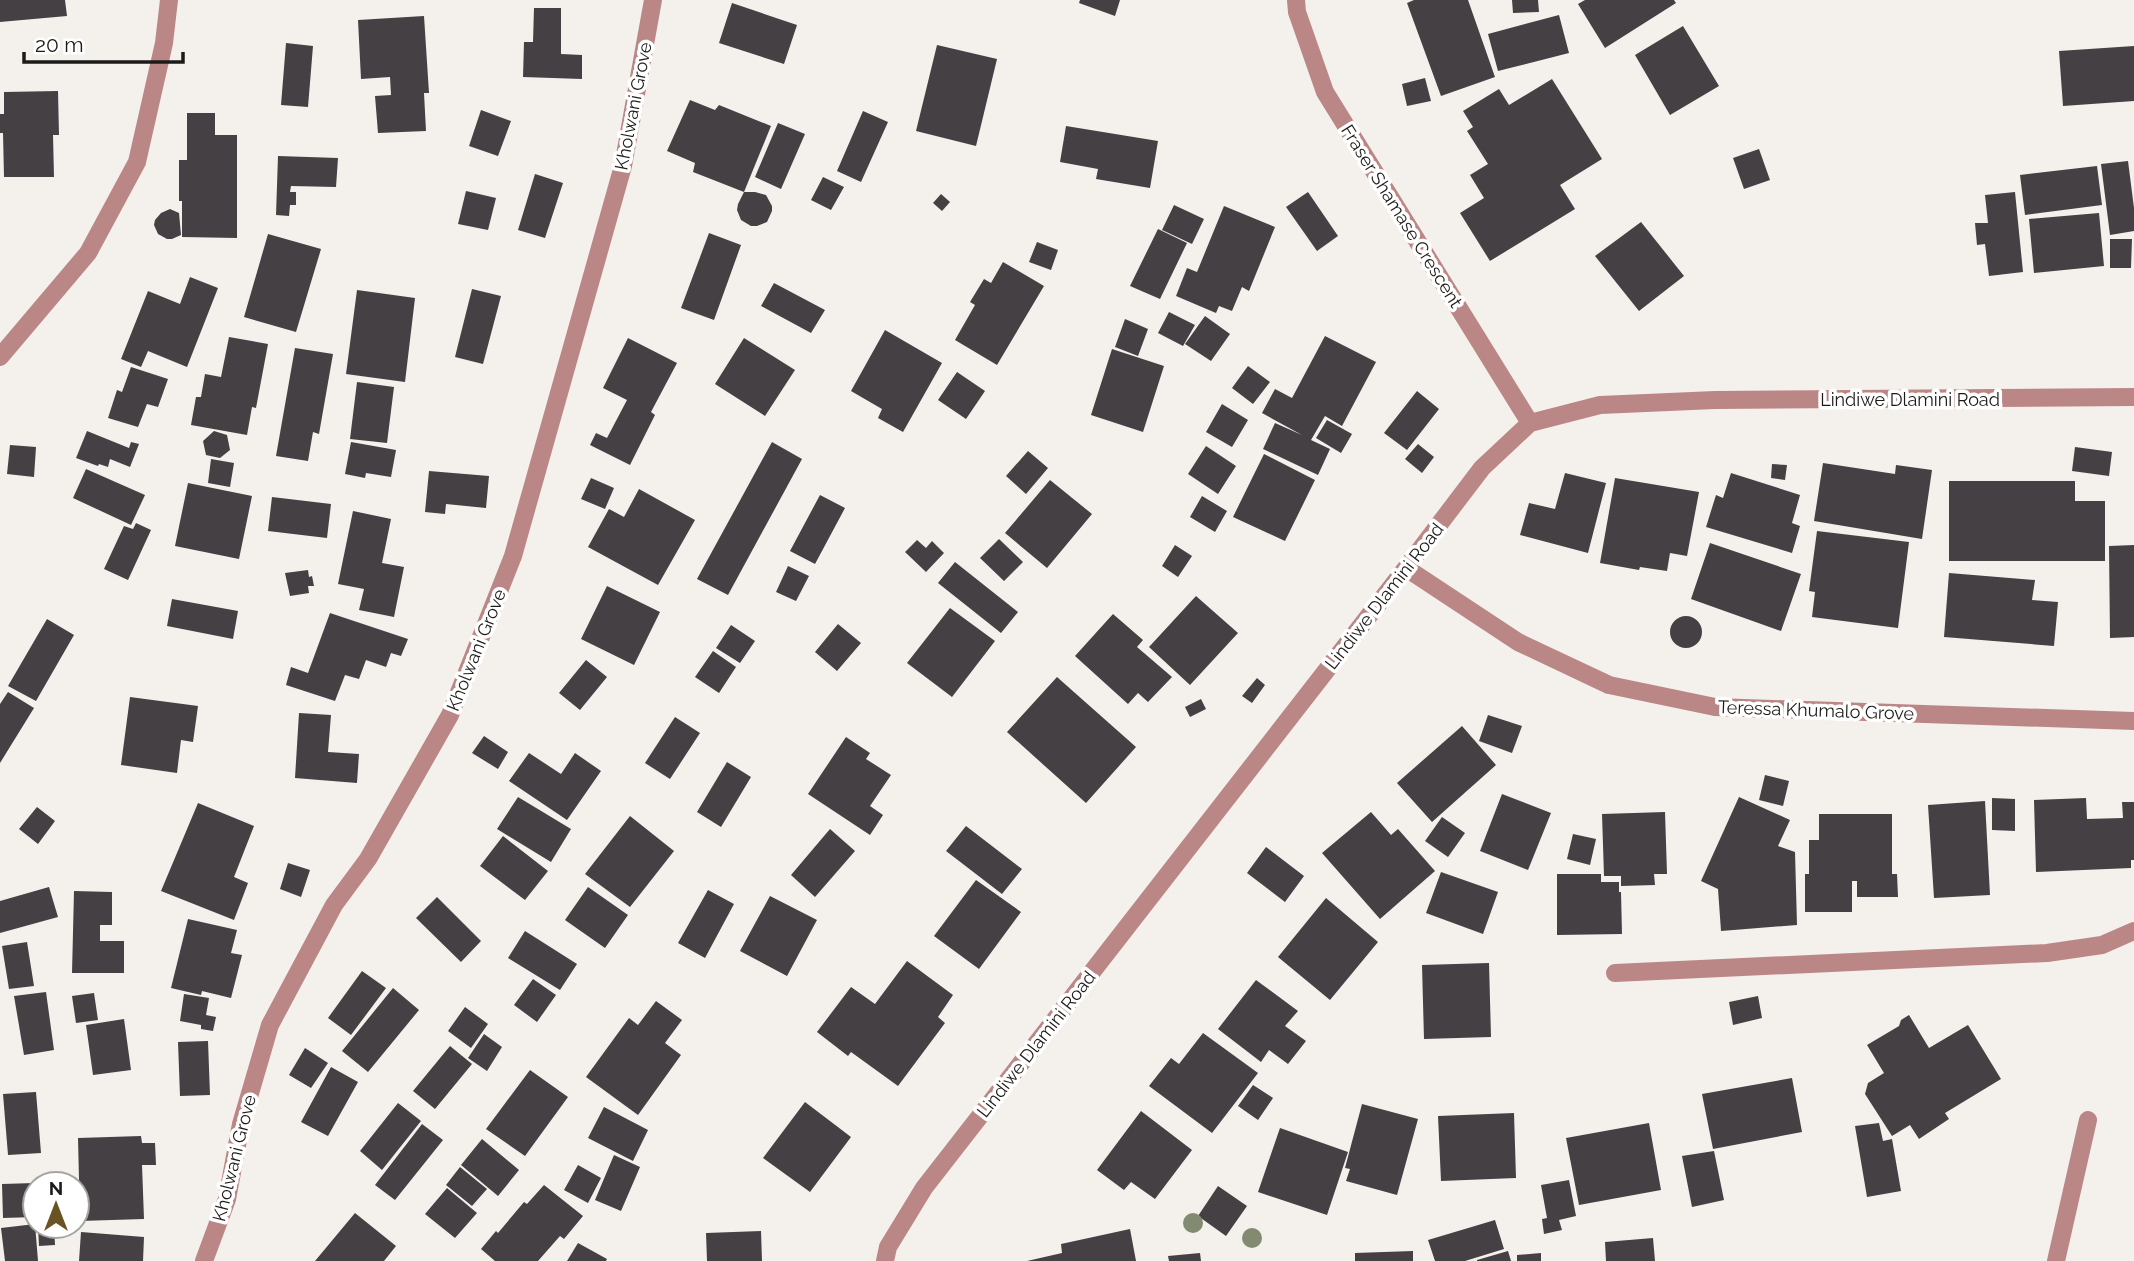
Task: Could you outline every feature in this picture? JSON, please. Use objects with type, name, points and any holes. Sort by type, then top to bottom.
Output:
[{"type":"street","points":[[0,358],[88,253],[137,162],[164,43],[169,0]]},
{"type":"street","name":"Kholwani Grove","points":[[204,1261],[227,1199],[241,1125],[270,1025],[334,905],[368,859],[450,715],[513,556],[623,166],[653,0]]},
{"type":"street","name":"Fraser Shamase Crescent","points":[[1296,0],[1297,12],[1325,92],[1530,423]]},
{"type":"street","name":"Lindiwe Dlamini Road","points":[[885,1261],[888,1247],[924,1188],[1482,468],[1530,423],[1600,405],[1702,401],[2134,397]]},
{"type":"street","name":"Teressa Khumalo Grove","points":[[1406,568],[1518,642],[1609,685],[1716,708],[2134,721]]},
{"type":"street","points":[[1615,972],[2047,953],[2102,945],[2134,931]]},
{"type":"street","points":[[2056,1261],[2088,1120]]},
{"type":"building","points":[[0,0],[65,0],[67,16],[0,22]]},
{"type":"building","points":[[1080,0],[1120,0],[1115,16],[1079,3]]},
{"type":"building","points":[[1414,0],[1468,0],[1495,77],[1441,96],[1407,3]]},
{"type":"building","points":[[1512,0],[1538,0],[1539,12],[1513,13]]},
{"type":"building","points":[[1585,0],[1674,0],[1676,3],[1605,48],[1578,4]]},
{"type":"building","points":[[732,3],[797,25],[784,64],[719,43]]},
{"type":"building","points":[[534,8],[561,8],[561,54],[582,55],[582,79],[523,77],[524,42],[533,42]]},
{"type":"building","points":[[1559,15],[1569,53],[1498,71],[1488,34]]},
{"type":"building","points":[[424,16],[429,93],[424,93],[426,131],[378,133],[375,96],[391,95],[390,77],[361,79],[358,20]]},
{"type":"building","points":[[1683,26],[1719,86],[1670,115],[1635,55]]},
{"type":"building","points":[[286,43],[313,46],[308,107],[281,105]]},
{"type":"building","points":[[937,45],[997,59],[976,146],[916,131]]},
{"type":"building","points":[[2134,46],[2134,101],[2063,106],[2059,51]]},
{"type":"building","points":[[1425,78],[1431,101],[1407,106],[1402,84]]},
{"type":"building","points":[[1552,79],[1602,159],[1560,185],[1575,209],[1490,261],[1460,213],[1484,198],[1470,175],[1488,164],[1467,131],[1473,127],[1463,111],[1499,89],[1509,105]]},
{"type":"building","points":[[58,91],[59,135],[53,135],[54,177],[4,177],[0,114],[4,114],[4,92]]},
{"type":"building","points":[[690,100],[715,110],[719,105],[771,126],[744,192],[693,172],[695,163],[667,151]]},
{"type":"building","points":[[481,110],[511,121],[498,156],[469,146]]},
{"type":"building","points":[[863,111],[888,122],[861,182],[837,171]]},
{"type":"building","points":[[187,113],[215,113],[215,135],[237,135],[237,238],[182,237],[179,160],[187,160]]},
{"type":"building","points":[[778,123],[805,134],[781,189],[755,177]]},
{"type":"building","points":[[1066,126],[1158,141],[1150,188],[1096,179],[1098,169],[1060,162]]},
{"type":"building","points":[[1759,149],[1770,180],[1744,189],[1733,158]]},
{"type":"building","points":[[278,156],[338,158],[336,187],[291,186],[290,192],[296,192],[296,205],[290,205],[289,216],[276,215]]},
{"type":"building","points":[[2128,161],[2134,231],[2110,235],[2101,164]]},
{"type":"building","points":[[2097,166],[2102,205],[2025,215],[2020,175]]},
{"type":"building","points":[[535,174],[563,183],[545,238],[518,230]]},
{"type":"building","points":[[823,177],[844,187],[831,210],[811,200]]},
{"type":"building","points":[[466,191],[496,198],[488,230],[458,224]]},
{"type":"building","points":[[744,192],[766,195],[772,206],[767,222],[751,226],[741,220],[737,210]]},
{"type":"building","points":[[1308,192],[1338,236],[1317,251],[1286,207]]},
{"type":"building","points":[[2015,192],[2023,272],[1989,276],[1985,244],[1977,245],[1975,223],[1988,223],[1985,195]]},
{"type":"building","points":[[941,194],[950,202],[942,211],[933,203]]},
{"type":"building","points":[[1174,205],[1204,219],[1192,244],[1162,230]]},
{"type":"building","points":[[1224,206],[1275,227],[1249,291],[1242,287],[1232,311],[1219,306],[1216,313],[1176,296],[1187,268],[1197,272]]},
{"type":"building","points":[[170,209],[179,213],[181,235],[167,239],[158,234],[154,225],[161,213]]},
{"type":"building","points":[[2099,213],[2104,266],[2034,273],[2029,219]]},
{"type":"building","points":[[1641,222],[1684,276],[1639,311],[1595,256]]},
{"type":"building","points":[[1158,229],[1187,243],[1160,299],[1130,286]]},
{"type":"building","points":[[709,233],[741,245],[714,320],[681,308]]},
{"type":"building","points":[[268,234],[321,249],[296,332],[244,317]]},
{"type":"building","points":[[2110,239],[2132,239],[2131,268],[2110,268]]},
{"type":"building","points":[[1037,242],[1058,250],[1051,270],[1029,262]]},
{"type":"building","points":[[1003,262],[1044,286],[997,365],[955,340],[975,305],[970,302],[984,279],[991,283]]},
{"type":"building","points":[[190,277],[218,288],[187,367],[148,351],[141,367],[121,359],[148,291],[180,304]]},
{"type":"building","points":[[774,283],[825,310],[811,333],[761,306]]},
{"type":"building","points":[[472,289],[501,296],[483,364],[455,357]]},
{"type":"building","points":[[357,290],[415,298],[405,382],[346,374]]},
{"type":"building","points":[[1169,312],[1195,325],[1183,346],[1158,333]]},
{"type":"building","points":[[1205,316],[1230,334],[1211,361],[1185,344]]},
{"type":"building","points":[[1125,319],[1148,329],[1138,356],[1115,347]]},
{"type":"building","points":[[885,330],[942,363],[903,432],[878,418],[882,409],[851,391]]},
{"type":"building","points":[[1325,336],[1376,362],[1342,426],[1325,416],[1311,440],[1330,449],[1318,475],[1263,449],[1275,423],[1302,435],[1262,413],[1275,389],[1292,398]]},
{"type":"building","points":[[229,337],[268,344],[256,408],[252,407],[247,435],[191,425],[196,397],[201,397],[205,374],[221,377]]},
{"type":"building","points":[[628,338],[677,363],[651,412],[655,415],[630,465],[590,445],[596,433],[607,438],[627,400],[603,388]]},
{"type":"building","points":[[744,338],[795,370],[765,416],[715,384]]},
{"type":"building","points":[[295,348],[333,354],[319,434],[313,432],[308,461],[276,456]]},
{"type":"building","points":[[1112,349],[1164,366],[1143,432],[1091,415]]},
{"type":"building","points":[[1248,366],[1270,382],[1253,404],[1232,388]]},
{"type":"building","points":[[131,367],[168,379],[158,407],[147,404],[138,427],[108,418],[117,390],[122,392]]},
{"type":"building","points":[[957,372],[985,391],[966,419],[938,400]]},
{"type":"building","points":[[357,382],[394,387],[387,443],[350,439]]},
{"type":"building","points":[[1417,391],[1439,409],[1407,450],[1384,433]]},
{"type":"building","points":[[1222,404],[1248,420],[1232,447],[1206,432]]},
{"type":"building","points":[[1327,420],[1352,434],[1341,453],[1316,438]]},
{"type":"building","points":[[87,431],[129,448],[131,442],[139,444],[130,467],[110,459],[108,467],[76,458]]},
{"type":"building","points":[[214,431],[227,435],[230,450],[220,458],[206,455],[203,441]]},
{"type":"building","points":[[351,442],[396,450],[391,477],[366,473],[365,478],[345,474]]},
{"type":"building","points":[[772,442],[802,459],[728,595],[697,579]]},
{"type":"building","points":[[1418,444],[1434,457],[1422,473],[1405,459]]},
{"type":"building","points":[[10,445],[36,447],[34,477],[7,474]]},
{"type":"building","points":[[1206,446],[1236,466],[1218,494],[1188,474]]},
{"type":"building","points":[[2075,447],[2112,452],[2109,476],[2072,471]]},
{"type":"building","points":[[1028,451],[1048,468],[1026,494],[1006,476]]},
{"type":"building","points":[[1264,454],[1315,480],[1285,541],[1233,517]]},
{"type":"building","points":[[211,459],[234,463],[230,487],[208,483]]},
{"type":"building","points":[[1823,463],[1895,474],[1896,465],[1932,470],[1922,539],[1814,521]]},
{"type":"building","points":[[1772,464],[1787,465],[1785,480],[1771,478]]},
{"type":"building","points":[[86,469],[145,495],[131,525],[73,498]]},
{"type":"building","points":[[429,471],[489,476],[486,508],[446,504],[445,514],[425,512]]},
{"type":"building","points":[[1565,473],[1606,483],[1588,553],[1520,535],[1529,503],[1555,509]]},
{"type":"building","points":[[1731,473],[1800,495],[1792,523],[1800,526],[1792,553],[1706,527],[1716,495],[1723,498]]},
{"type":"building","points":[[591,478],[614,488],[605,509],[581,499]]},
{"type":"building","points":[[1615,478],[1699,492],[1687,556],[1670,553],[1667,571],[1640,567],[1639,570],[1600,563]]},
{"type":"building","points":[[1050,480],[1092,514],[1047,568],[1005,533]]},
{"type":"building","points":[[1949,481],[2075,481],[2075,501],[2105,501],[2105,561],[1949,561]]},
{"type":"building","points":[[188,483],[252,496],[239,559],[175,546]]},
{"type":"building","points":[[639,489],[695,520],[658,585],[588,547],[609,509],[624,517]]},
{"type":"building","points":[[820,495],[845,508],[815,564],[790,551]]},
{"type":"building","points":[[1202,496],[1227,511],[1215,532],[1190,517]]},
{"type":"building","points":[[272,497],[331,504],[327,538],[268,531]]},
{"type":"building","points":[[353,511],[391,519],[382,563],[404,567],[394,617],[359,610],[364,589],[338,584]]},
{"type":"building","points":[[136,523],[151,530],[128,580],[104,569],[124,526],[133,529]]},
{"type":"building","points":[[1817,531],[1909,542],[1898,628],[1812,617],[1815,592],[1809,591]]},
{"type":"building","points":[[999,539],[1023,562],[1004,581],[980,558]]},
{"type":"building","points":[[917,540],[926,548],[932,541],[944,553],[926,572],[905,552]]},
{"type":"building","points":[[1710,543],[1801,574],[1781,631],[1691,599]]},
{"type":"building","points":[[1175,545],[1192,556],[1178,577],[1162,566]]},
{"type":"building","points":[[2134,545],[2134,637],[2110,638],[2109,546]]},
{"type":"building","points":[[955,562],[1018,612],[1001,633],[938,583]]},
{"type":"building","points":[[788,566],[809,576],[796,601],[776,592]]},
{"type":"building","points":[[308,570],[314,586],[308,586],[309,593],[290,596],[285,573]]},
{"type":"building","points":[[1949,573],[2035,580],[2032,600],[2058,602],[2054,646],[1944,637]]},
{"type":"building","points":[[607,586],[660,612],[634,665],[581,639]]},
{"type":"building","points":[[1196,596],[1238,633],[1190,685],[1149,647]]},
{"type":"building","points":[[172,599],[238,611],[233,639],[167,626]]},
{"type":"building","points":[[950,608],[995,641],[952,697],[907,663]]},
{"type":"building","points":[[330,613],[408,639],[401,656],[391,653],[386,667],[366,660],[359,679],[345,675],[335,701],[286,685],[291,667],[308,673]]},
{"type":"building","points":[[1113,614],[1143,640],[1137,647],[1172,677],[1148,702],[1138,693],[1128,704],[1075,656]]},
{"type":"building","points":[[1686,616],[1697,621],[1702,632],[1697,643],[1686,648],[1675,643],[1670,632],[1675,621]]},
{"type":"building","points":[[47,619],[74,635],[36,701],[8,686]]},
{"type":"building","points":[[838,624],[861,643],[837,671],[815,652]]},
{"type":"building","points":[[731,625],[755,641],[740,663],[716,648]]},
{"type":"building","points":[[713,651],[736,667],[719,693],[695,677]]},
{"type":"building","points":[[586,660],[607,677],[580,710],[559,693]]},
{"type":"building","points":[[1057,677],[1136,747],[1086,803],[1007,732]]},
{"type":"building","points":[[1257,678],[1265,685],[1252,703],[1242,696]]},
{"type":"building","points":[[8,692],[34,708],[0,763],[0,704]]},
{"type":"building","points":[[130,697],[198,706],[193,742],[181,740],[177,773],[121,765]]},
{"type":"building","points":[[1201,699],[1206,709],[1190,717],[1185,707]]},
{"type":"building","points":[[299,713],[331,715],[328,752],[359,754],[357,783],[295,778]]},
{"type":"building","points":[[1488,715],[1522,726],[1512,753],[1479,741]]},
{"type":"building","points":[[675,717],[700,733],[670,779],[645,763]]},
{"type":"building","points":[[1462,726],[1496,765],[1432,822],[1397,783]]},
{"type":"building","points":[[484,736],[508,752],[498,769],[472,753]]},
{"type":"building","points":[[846,737],[870,753],[866,759],[891,775],[870,806],[883,815],[870,835],[808,794]]},
{"type":"building","points":[[529,753],[561,774],[575,753],[601,771],[567,820],[509,781]]},
{"type":"building","points":[[727,762],[751,777],[721,827],[697,812]]},
{"type":"building","points":[[1765,775],[1789,781],[1783,806],[1759,800]]},
{"type":"building","points":[[1502,794],[1551,813],[1528,870],[1480,851]]},
{"type":"building","points":[[518,797],[571,829],[551,862],[497,829]]},
{"type":"building","points":[[1739,797],[1790,820],[1778,846],[1795,852],[1797,925],[1721,931],[1718,889],[1701,881]]},
{"type":"building","points":[[1992,798],[2015,799],[2015,831],[1992,830]]},
{"type":"building","points":[[2086,798],[2087,819],[2123,818],[2122,802],[2134,802],[2134,860],[2131,860],[2131,868],[2036,872],[2034,800]]},
{"type":"building","points":[[1985,801],[1990,895],[1934,898],[1928,805]]},
{"type":"building","points":[[198,803],[254,826],[234,877],[248,883],[234,920],[161,891]]},
{"type":"building","points":[[37,807],[55,821],[38,844],[19,829]]},
{"type":"building","points":[[1371,812],[1391,835],[1398,829],[1435,871],[1380,919],[1322,853]]},
{"type":"building","points":[[1665,812],[1667,874],[1654,874],[1655,885],[1621,886],[1621,876],[1604,876],[1602,814]]},
{"type":"building","points":[[1819,814],[1892,814],[1892,874],[1897,874],[1898,897],[1857,897],[1857,881],[1852,881],[1852,912],[1805,912],[1805,874],[1809,874],[1809,840],[1819,840]]},
{"type":"building","points":[[630,816],[674,851],[630,907],[585,874]]},
{"type":"building","points":[[1442,817],[1465,833],[1448,857],[1425,841]]},
{"type":"building","points":[[966,826],[1022,869],[1002,894],[946,851]]},
{"type":"building","points":[[830,829],[855,851],[815,897],[791,875]]},
{"type":"building","points":[[1573,834],[1596,839],[1590,865],[1567,859]]},
{"type":"building","points":[[503,836],[548,871],[525,900],[480,866]]},
{"type":"building","points":[[1266,847],[1304,876],[1285,902],[1247,873]]},
{"type":"building","points":[[288,863],[310,870],[301,897],[280,889]]},
{"type":"building","points":[[1441,872],[1498,892],[1483,934],[1426,913]]},
{"type":"building","points":[[1557,874],[1601,874],[1601,882],[1619,882],[1622,934],[1557,935]]},
{"type":"building","points":[[976,880],[1021,912],[979,969],[934,936]]},
{"type":"building","points":[[49,887],[58,917],[0,933],[0,901]]},
{"type":"building","points":[[588,887],[628,915],[605,948],[565,920]]},
{"type":"building","points":[[708,890],[734,904],[705,958],[678,943]]},
{"type":"building","points":[[74,891],[112,892],[112,925],[100,925],[100,941],[124,941],[124,973],[72,973]]},
{"type":"building","points":[[770,896],[817,920],[787,976],[740,951]]},
{"type":"building","points":[[437,897],[481,941],[461,962],[416,918]]},
{"type":"building","points":[[1326,898],[1378,942],[1330,1000],[1278,957]]},
{"type":"building","points":[[188,919],[237,930],[231,953],[242,955],[231,998],[202,991],[201,995],[171,988]]},
{"type":"building","points":[[525,931],[577,964],[560,990],[508,958]]},
{"type":"building","points":[[27,942],[34,986],[9,989],[2,946]]},
{"type":"building","points":[[907,961],[953,995],[938,1017],[945,1023],[898,1086],[851,1052],[848,1056],[817,1032],[851,987],[875,1004]]},
{"type":"building","points":[[1489,963],[1491,1037],[1424,1039],[1422,965]]},
{"type":"building","points":[[362,971],[386,988],[351,1035],[328,1018]]},
{"type":"building","points":[[533,979],[556,995],[537,1022],[514,1005]]},
{"type":"building","points":[[1256,980],[1298,1011],[1285,1026],[1306,1041],[1288,1064],[1269,1050],[1261,1062],[1218,1029]]},
{"type":"building","points":[[393,988],[419,1010],[368,1072],[342,1051]]},
{"type":"building","points":[[46,992],[54,1050],[24,1055],[14,996]]},
{"type":"building","points":[[94,993],[98,1020],[76,1023],[72,996]]},
{"type":"building","points":[[184,994],[209,998],[206,1015],[216,1017],[213,1031],[201,1029],[201,1025],[180,1021]]},
{"type":"building","points":[[1758,996],[1762,1018],[1733,1025],[1729,1002]]},
{"type":"building","points":[[656,1001],[682,1020],[665,1043],[681,1055],[638,1115],[586,1077],[629,1018],[638,1025]]},
{"type":"building","points":[[465,1007],[488,1024],[471,1048],[448,1031]]},
{"type":"building","points":[[1909,1015],[1929,1048],[1968,1025],[2001,1079],[1945,1113],[1949,1119],[1919,1139],[1910,1125],[1892,1136],[1865,1094],[1868,1083],[1884,1073],[1867,1045],[1899,1026],[1901,1020]]},
{"type":"building","points":[[124,1019],[131,1070],[93,1075],[86,1025]]},
{"type":"building","points":[[1203,1033],[1258,1073],[1212,1133],[1149,1086],[1171,1058],[1179,1064]]},
{"type":"building","points":[[484,1034],[502,1047],[487,1071],[468,1058]]},
{"type":"building","points":[[208,1041],[210,1095],[180,1096],[178,1042]]},
{"type":"building","points":[[450,1046],[472,1064],[435,1109],[413,1091]]},
{"type":"building","points":[[305,1048],[328,1063],[311,1088],[289,1075]]},
{"type":"building","points":[[331,1067],[358,1082],[328,1136],[301,1122]]},
{"type":"building","points":[[530,1070],[568,1097],[525,1156],[486,1129]]},
{"type":"building","points":[[1792,1078],[1802,1132],[1713,1149],[1702,1094]]},
{"type":"building","points":[[1253,1085],[1273,1098],[1258,1120],[1238,1106]]},
{"type":"building","points":[[36,1092],[41,1153],[8,1155],[3,1094]]},
{"type":"building","points":[[805,1102],[851,1137],[810,1192],[763,1158]]},
{"type":"building","points":[[398,1103],[421,1121],[382,1170],[360,1151]]},
{"type":"building","points":[[1362,1104],[1418,1119],[1397,1195],[1346,1181],[1350,1169],[1345,1168]]},
{"type":"building","points":[[604,1107],[648,1130],[633,1161],[588,1138]]},
{"type":"building","points":[[1141,1111],[1192,1150],[1155,1199],[1131,1182],[1124,1190],[1097,1170]]},
{"type":"building","points":[[1514,1113],[1516,1178],[1441,1181],[1438,1116]]},
{"type":"building","points":[[1649,1123],[1661,1190],[1579,1205],[1566,1138]]},
{"type":"building","points":[[1879,1123],[1883,1141],[1892,1139],[1901,1191],[1867,1197],[1855,1126]]},
{"type":"building","points":[[422,1124],[443,1140],[395,1200],[375,1185]]},
{"type":"building","points":[[1280,1128],[1348,1152],[1327,1215],[1258,1192]]},
{"type":"building","points":[[141,1136],[142,1143],[155,1143],[156,1165],[142,1165],[144,1219],[91,1221],[91,1170],[79,1170],[78,1138]]},
{"type":"building","points":[[482,1139],[519,1170],[498,1196],[461,1165]]},
{"type":"building","points":[[1714,1151],[1724,1200],[1692,1207],[1682,1156]]},
{"type":"building","points":[[614,1155],[640,1167],[621,1211],[595,1200]]},
{"type":"building","points":[[578,1165],[601,1178],[588,1203],[564,1190]]},
{"type":"building","points":[[460,1167],[487,1189],[472,1206],[446,1185]]},
{"type":"building","points":[[1569,1180],[1576,1216],[1559,1220],[1562,1230],[1544,1234],[1542,1219],[1547,1218],[1541,1185]]},
{"type":"building","points":[[21,1183],[21,1217],[3,1218],[2,1184]]},
{"type":"building","points":[[544,1185],[583,1216],[564,1239],[560,1236],[538,1261],[495,1261],[481,1249],[524,1202],[527,1204]]},
{"type":"building","points":[[1218,1186],[1247,1206],[1226,1236],[1198,1216]]},
{"type":"building","points":[[447,1188],[477,1213],[455,1238],[425,1214]]},
{"type":"building","points":[[355,1213],[396,1246],[384,1261],[315,1261]]},
{"type":"building","points":[[1495,1220],[1504,1249],[1465,1261],[1435,1261],[1428,1240]]},
{"type":"building","points":[[21,1226],[21,1240],[36,1240],[38,1261],[5,1261],[1,1228]]},
{"type":"building","points":[[1130,1229],[1136,1261],[1027,1261],[1062,1253],[1061,1244]]},
{"type":"building","points":[[761,1231],[762,1261],[707,1261],[706,1233]]},
{"type":"building","points":[[91,1233],[144,1237],[143,1261],[79,1261],[80,1240],[91,1240]]},
{"type":"building","points":[[1653,1238],[1655,1261],[1606,1261],[1605,1242]]},
{"type":"building","points":[[39,1240],[55,1240],[55,1245],[39,1246]]},
{"type":"building","points":[[578,1243],[607,1259],[606,1261],[567,1261]]},
{"type":"building","points":[[1413,1251],[1413,1261],[1355,1261],[1355,1253]]},
{"type":"building","points":[[1508,1251],[1511,1261],[1477,1261],[1477,1260]]},
{"type":"building","points":[[1200,1253],[1201,1261],[1169,1261],[1168,1256]]},
{"type":"building","points":[[1541,1253],[1541,1261],[1517,1261],[1517,1255]]}]
